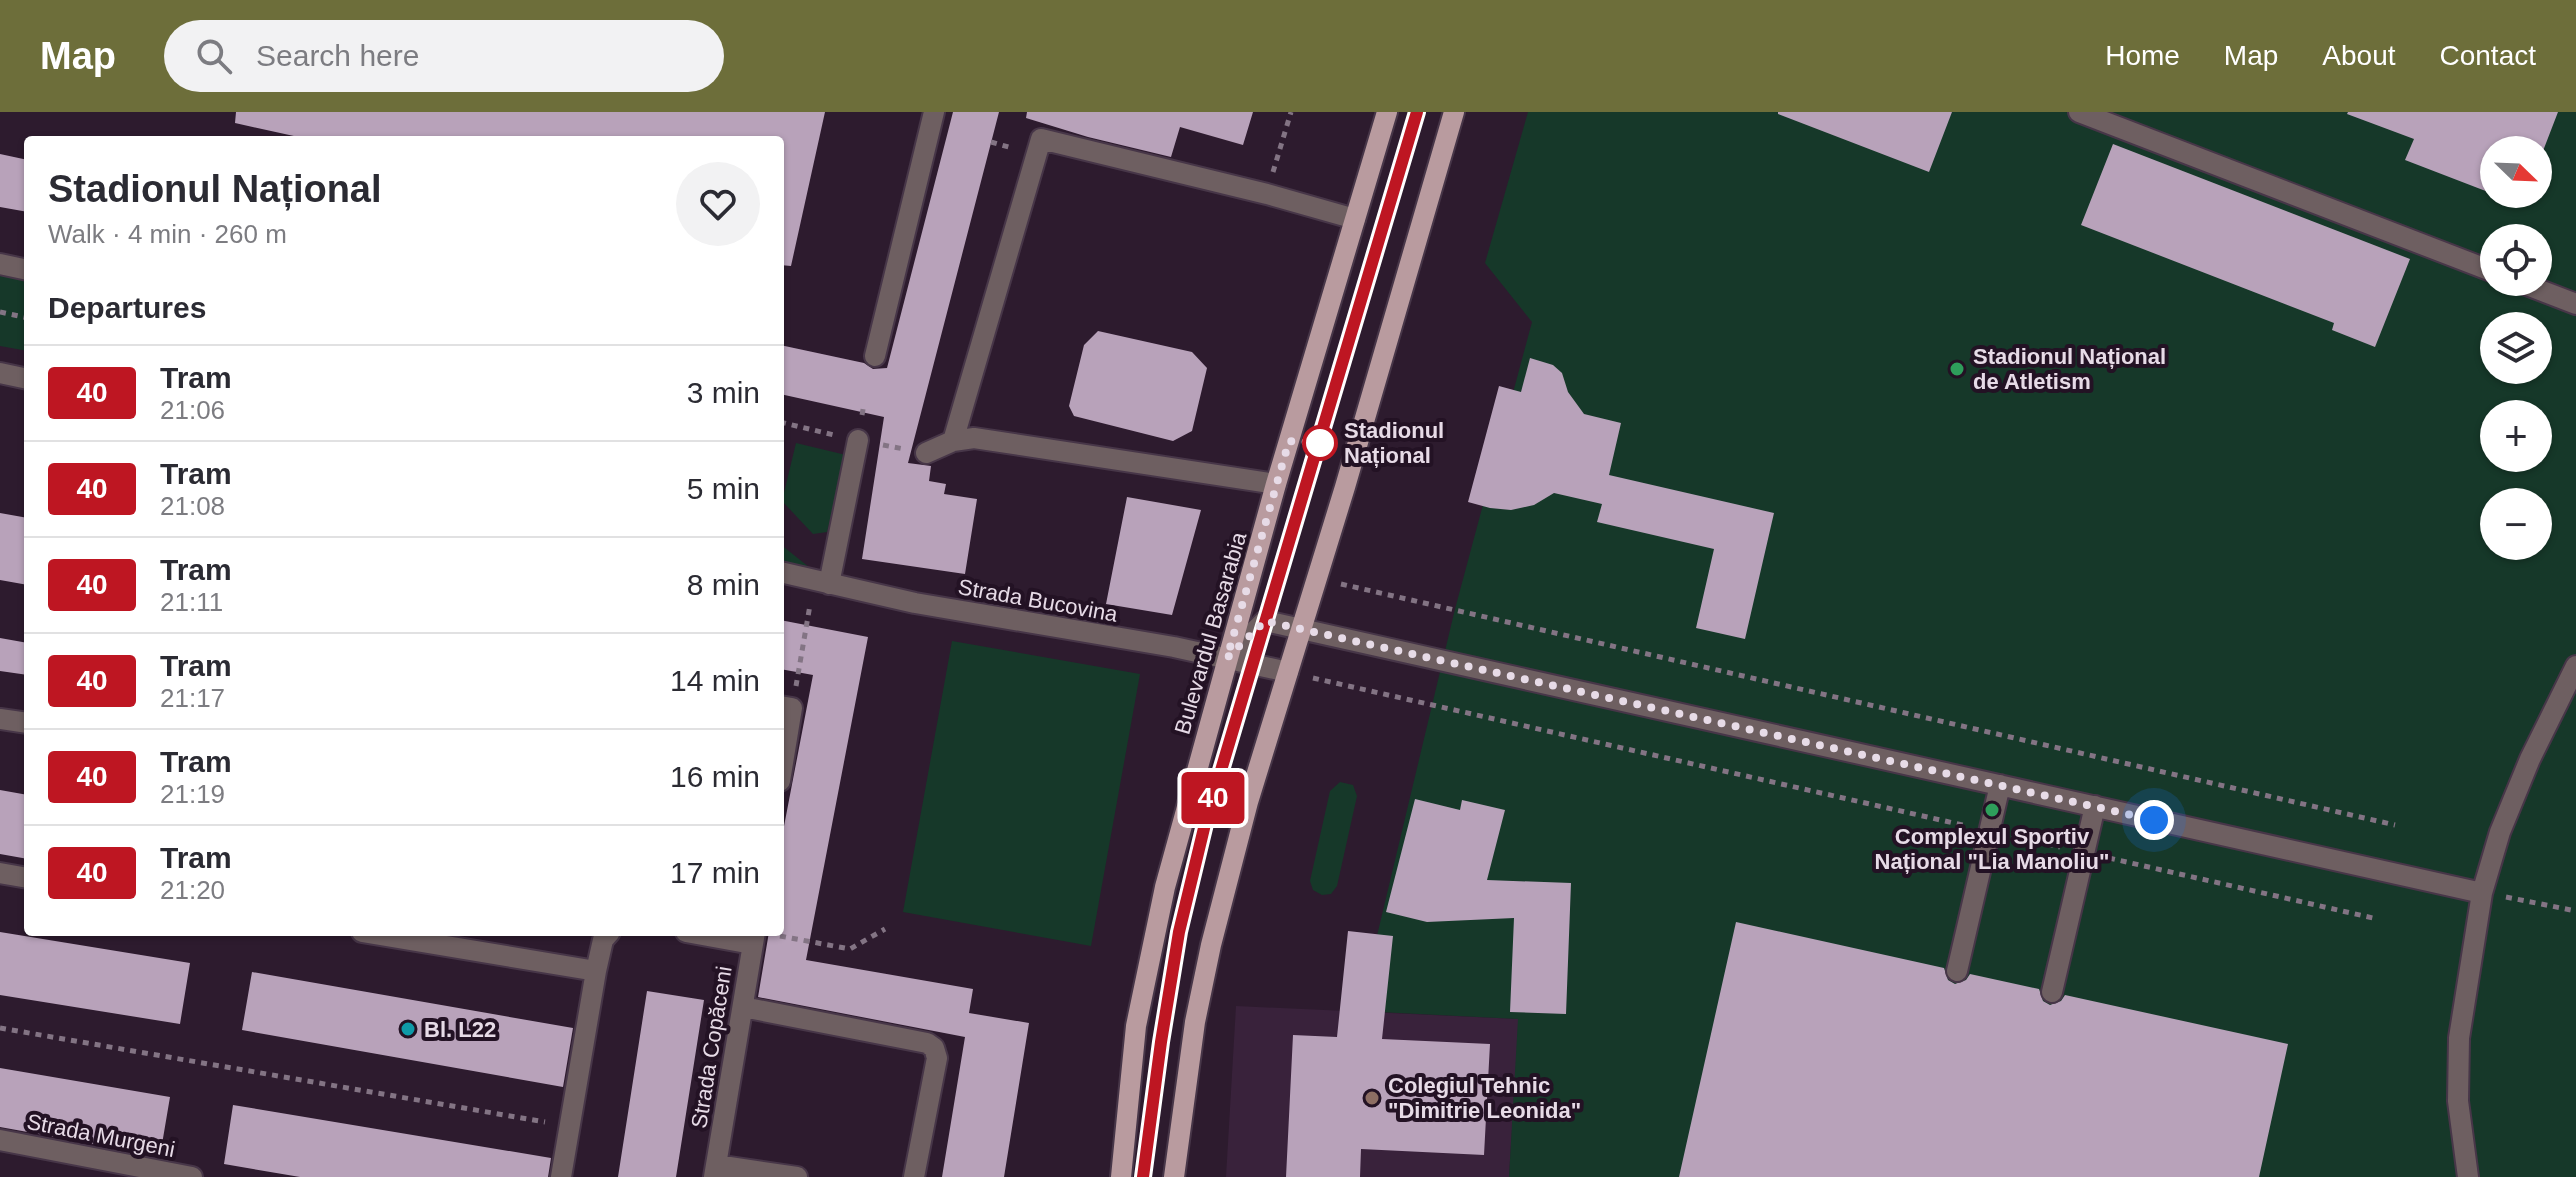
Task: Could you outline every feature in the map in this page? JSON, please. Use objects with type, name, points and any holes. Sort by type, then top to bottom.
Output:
[{"type":"main road","name":"Bulevardul Basarabia","points":[[1121,1177],[1128,1089],[1145,975],[1165,887],[1276,484],[1387,112]]},
{"type":"main road","points":[[1174,1177],[1195,1022],[1211,945],[1248,802],[1454,112]]},
{"type":"street","points":[[875,356],[934,112]]},
{"type":"street","points":[[2079,112],[2480,267]]},
{"type":"street","points":[[953,441],[1041,139],[1267,194],[1355,219]]},
{"type":"street","points":[[0,264],[24,269]]},
{"type":"street","points":[[2552,295],[2576,304]]},
{"type":"street","points":[[0,373],[24,378]]},
{"type":"street","points":[[926,453],[953,441],[974,438],[1276,484]]},
{"type":"street","points":[[822,582],[858,440]]},
{"type":"street","name":"Strada Bucovina","points":[[784,573],[915,603],[1227,658],[1288,672]]},
{"type":"street","points":[[1227,658],[1265,621],[2482,893]]},
{"type":"street","points":[[2468,1177],[2458,1101],[2459,1038],[2482,893],[2500,832],[2530,759],[2576,666]]},
{"type":"street","points":[[784,707],[792,708],[784,757]]},
{"type":"street","points":[[0,719],[24,722]]},
{"type":"street","points":[[1957,971],[2000,785]]},
{"type":"street","points":[[2052,992],[2095,806]]},
{"type":"street","points":[[0,873],[24,877]]},
{"type":"street","points":[[410,936],[458,940],[596,971]]},
{"type":"street","points":[[561,1177],[596,971],[606,936]]},
{"type":"street","name":"Strada Copăceni","points":[[715,1171],[754,938],[731,936]]},
{"type":"street","points":[[743,1007],[927,1043],[934,1048],[937,1058],[914,1177]]},
{"type":"street","name":"Strada Murgeni","points":[[0,1140],[137,1172],[192,1177]]},
{"type":"street","points":[[715,1171],[797,1177]]},
{"type":"path","points":[[1267,194],[1291,112]]},
{"type":"path","points":[[0,312],[24,317]]},
{"type":"path","points":[[1325,634],[1345,570]]},
{"type":"path","points":[[1341,584],[2395,825]]},
{"type":"path","points":[[801,659],[806,625]]},
{"type":"path","points":[[1288,672],[2373,918]]},
{"type":"path","points":[[1308,692],[1312,677]]},
{"type":"path","points":[[2482,893],[2576,911]]},
{"type":"path","points":[[779,936],[850,949],[885,929]]},
{"type":"path","points":[[0,1028],[569,1126]]},
{"type":"shaded area","name":"Colegiul Tehnic \"Dimitrie Leonida\"","points":[[1236,1006],[1519,1019],[1509,1177],[1226,1177]]},
{"type":"green space","name":"Complexul Sportiv Național \"Lia Manoliu\"","points":[[1528,112],[2576,112],[2576,1177],[1509,1177],[1518,1019],[1359,1011],[1455,609],[1532,322],[1485,263]]},
{"type":"green space","points":[[0,269],[24,274],[24,350],[0,346]]},
{"type":"green space","points":[[796,443],[846,455],[827,532],[813,534],[784,503]]},
{"type":"green space","points":[[784,547],[809,567],[808,573],[784,566]]},
{"type":"green space","points":[[952,641],[1140,674],[1091,946],[903,912]]},
{"type":"green space","points":[[1340,782],[1353,785],[1357,796],[1337,886],[1331,894],[1322,895],[1313,890],[1310,881],[1330,791]]},
{"type":"building","points":[[236,112],[825,112],[791,266],[784,265],[784,136],[294,136],[235,123]]},
{"type":"building","points":[[953,112],[999,112],[908,463],[931,466],[929,481],[946,484],[944,494],[977,499],[965,574],[862,559],[884,417],[784,395],[784,346],[864,363],[873,369],[887,368]]},
{"type":"building","points":[[1027,112],[1253,112],[1243,145],[1180,127],[1171,157],[1026,118]]},
{"type":"building","points":[[1778,112],[1952,112],[1929,172]]},
{"type":"building","points":[[2558,112],[2549,136],[2480,136],[2480,189],[2405,160],[2414,139],[2347,114]]},
{"type":"building","points":[[2113,144],[2410,259],[2375,347],[2332,330],[2334,323],[2081,225]]},
{"type":"building","points":[[0,154],[24,159],[24,211],[0,207]]},
{"type":"building","points":[[1098,331],[1192,352],[1207,368],[1192,431],[1173,441],[1074,416],[1069,406],[1084,345]]},
{"type":"building","points":[[1530,358],[1553,365],[1562,373],[1568,392],[1584,414],[1621,423],[1609,475],[1774,513],[1745,639],[1696,628],[1714,549],[1597,522],[1602,504],[1554,493],[1534,505],[1511,510],[1468,502],[1499,386],[1521,392]]},
{"type":"building","points":[[1127,497],[1201,510],[1172,615],[1106,604]]},
{"type":"building","points":[[0,513],[24,517],[24,584],[0,580]]},
{"type":"building","points":[[784,621],[868,637],[806,960],[973,989],[969,1013],[1029,1023],[1004,1177],[942,1177],[965,1037],[758,997],[768,936],[784,936],[784,826],[813,675],[784,670]]},
{"type":"building","points":[[0,638],[24,642],[24,674],[0,671]]},
{"type":"building","points":[[0,790],[24,794],[24,858],[0,854]]},
{"type":"building","points":[[1415,799],[1460,810],[1462,800],[1505,810],[1487,880],[1571,883],[1566,1014],[1510,1012],[1514,918],[1427,922],[1386,912]]},
{"type":"building","points":[[1736,922],[1944,968],[1948,980],[1955,984],[1966,980],[1970,974],[2039,989],[2043,1001],[2050,1005],[2061,1001],[2065,995],[2288,1044],[2259,1177],[1679,1177]]},
{"type":"building","points":[[1348,931],[1393,936],[1382,1039],[1490,1044],[1484,1155],[1361,1149],[1360,1177],[1286,1177],[1293,1035],[1337,1037]]},
{"type":"building","points":[[0,932],[190,963],[180,1024],[0,995]]},
{"type":"building","name":"Bl. L22","points":[[252,972],[573,1028],[563,1087],[242,1030]]},
{"type":"building","points":[[647,991],[704,1000],[676,1177],[618,1177]]},
{"type":"building","points":[[0,1068],[170,1097],[160,1156],[0,1127]]},
{"type":"building","points":[[233,1105],[551,1158],[548,1177],[300,1177],[224,1164]]},
{"type":"tram line","name":"40","points":[[1143,1177],[1179,932],[1205,824],[1417,112]]},
{"type":"place","name":"Stadionul Național de Atletism","points":[[1957,369]]},
{"type":"place","name":"Stadionul Național","points":[[1320,443]]},
{"type":"place","name":"Complexul Sportiv Național \"Lia Manoliu\"","points":[[1992,810]]},
{"type":"place","name":"Bl. L22","points":[[408,1029]]},
{"type":"place","name":"Colegiul Tehnic \"Dimitrie Leonida\"","points":[[1372,1098]]},
{"type":"route","points":[[1320,443],[1289,441],[1227,658],[1265,621],[2154,820]]}]
